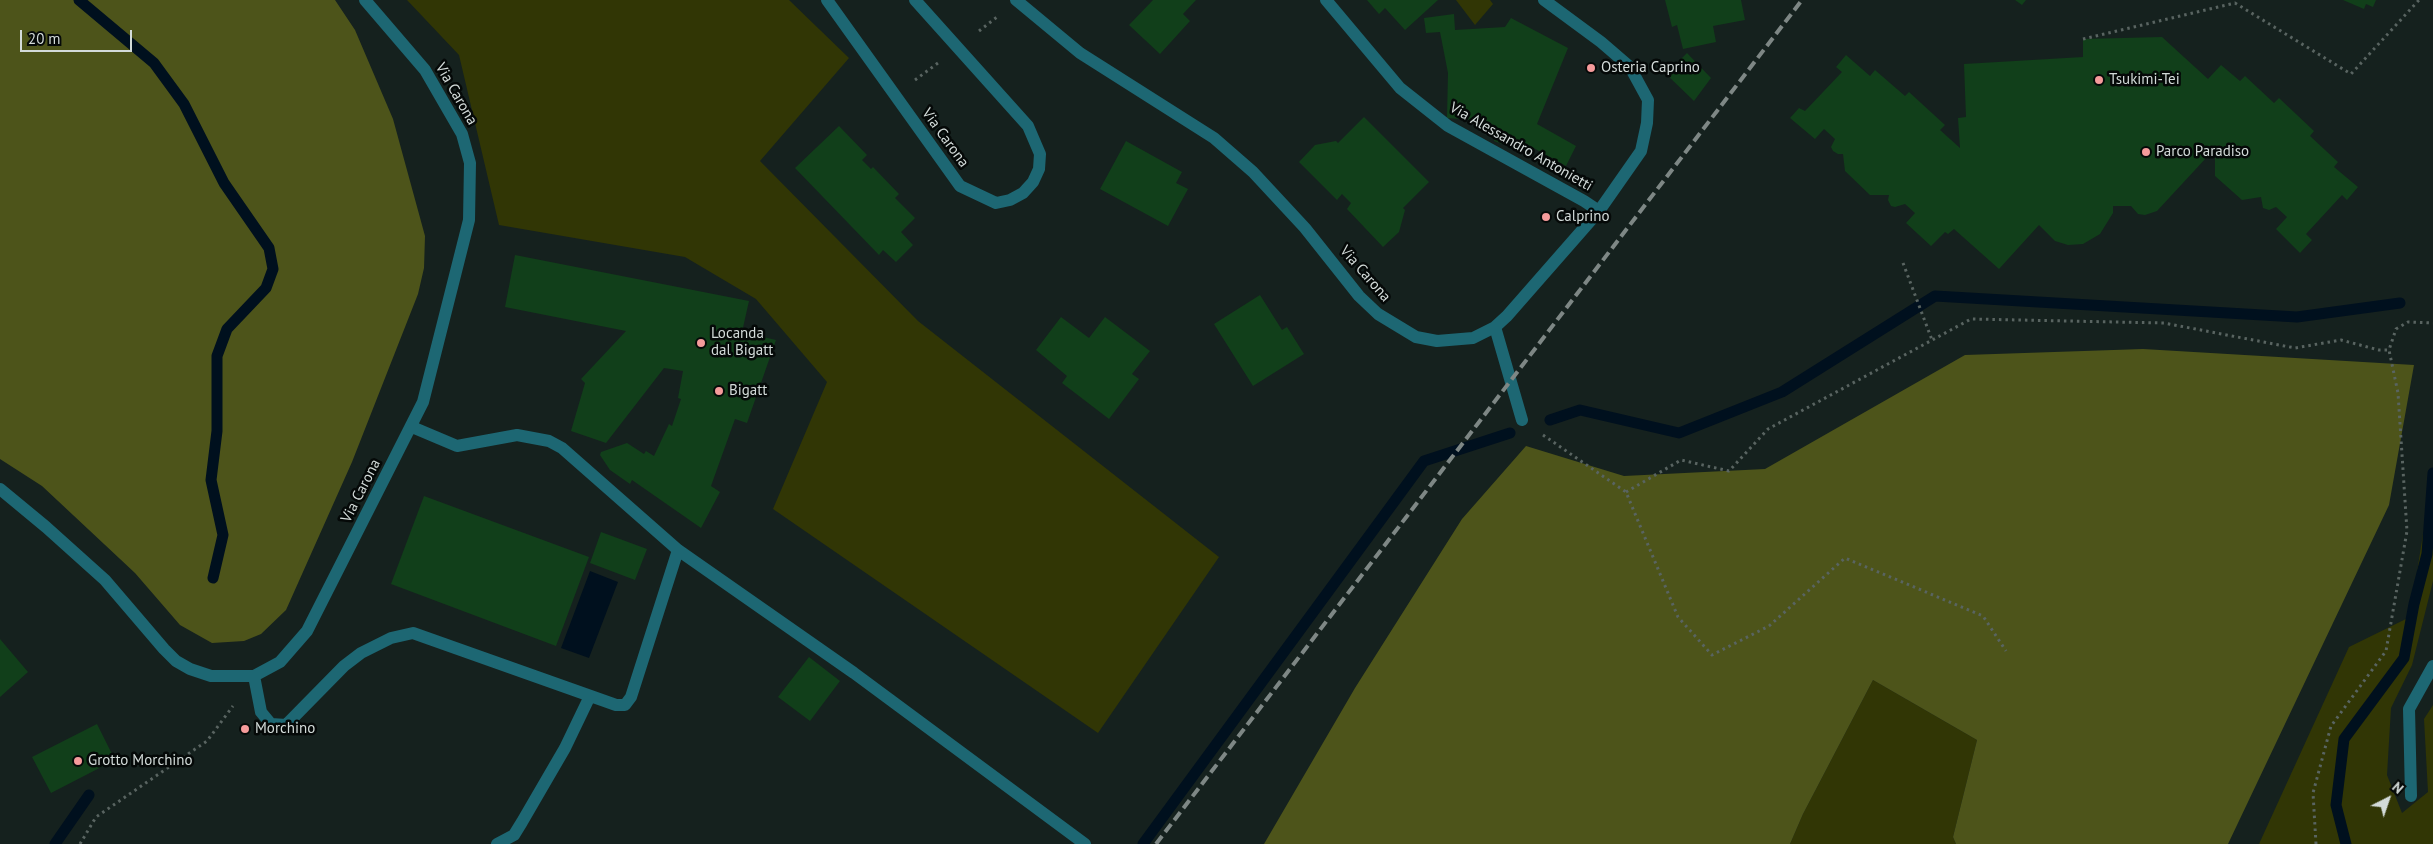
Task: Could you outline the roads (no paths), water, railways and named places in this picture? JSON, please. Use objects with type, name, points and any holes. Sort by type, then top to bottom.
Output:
[{"type":"street","name":"Via Carona","points":[[0,489],[26,509],[105,580],[164,649],[176,661],[190,669],[211,676],[254,676],[280,662],[307,631],[412,428],[423,402],[470,220],[470,163],[462,134],[425,70],[364,0]]},
{"type":"street","name":"Via Carona","points":[[827,0],[960,186],[996,203],[1010,200],[1023,193],[1033,182],[1039,169],[1040,154],[1028,126],[915,0]]},
{"type":"street","name":"Via Carona","points":[[1016,0],[1080,53],[1220,144],[1253,172],[1305,228],[1360,296],[1378,314],[1416,337],[1437,341],[1473,338],[1495,327],[1519,304],[1599,211],[1641,151],[1647,123],[1648,100],[1630,67],[1601,42],[1544,0]]},
{"type":"street","name":"Via Alessandro Antonietti","points":[[1326,0],[1400,88],[1448,126],[1599,211]]},
{"type":"street","points":[[1495,327],[1522,420]]},
{"type":"street","points":[[412,428],[457,446],[518,435],[549,441],[572,456],[678,550],[854,673],[1084,844]]},
{"type":"street","points":[[254,676],[260,712],[272,724],[286,725],[344,666],[355,658],[390,638],[413,633],[616,705],[625,705],[631,697],[678,550]]},
{"type":"street","points":[[2412,796],[2409,708],[2433,666]]},
{"type":"street","points":[[497,844],[514,835],[565,748],[590,696]]},
{"type":"water","points":[[590,571],[618,582],[589,658],[561,648]]},
{"type":"waterway","points":[[79,0],[154,63],[184,104],[224,183],[269,248],[273,269],[266,288],[227,329],[217,356],[217,431],[211,480],[223,535],[213,578]]},
{"type":"waterway","points":[[1550,420],[1580,410],[1679,433],[1782,392],[1935,296],[2297,317],[2400,303]]},
{"type":"waterway","points":[[1143,844],[1424,461],[1510,433]]},
{"type":"waterway","points":[[2346,844],[2336,805],[2344,739],[2404,658],[2414,604],[2427,554],[2433,473]]},
{"type":"waterway","points":[[55,844],[89,795]]},
{"type":"railway","points":[[1156,844],[1802,0]]},
{"type":"place","name":"Osteria Caprino","points":[[1591,68]]},
{"type":"place","name":"Tsukimi-Tei","points":[[2099,80]]},
{"type":"place","name":"Parco Paradiso","points":[[2146,152]]},
{"type":"place","name":"Calprino","points":[[1546,217]]},
{"type":"place","name":"Locanda dal Bigatt","points":[[701,343]]},
{"type":"place","name":"Bigatt","points":[[719,391]]},
{"type":"place","name":"Morchino","points":[[245,729]]},
{"type":"place","name":"Grotto Morchino","points":[[78,761]]}]
